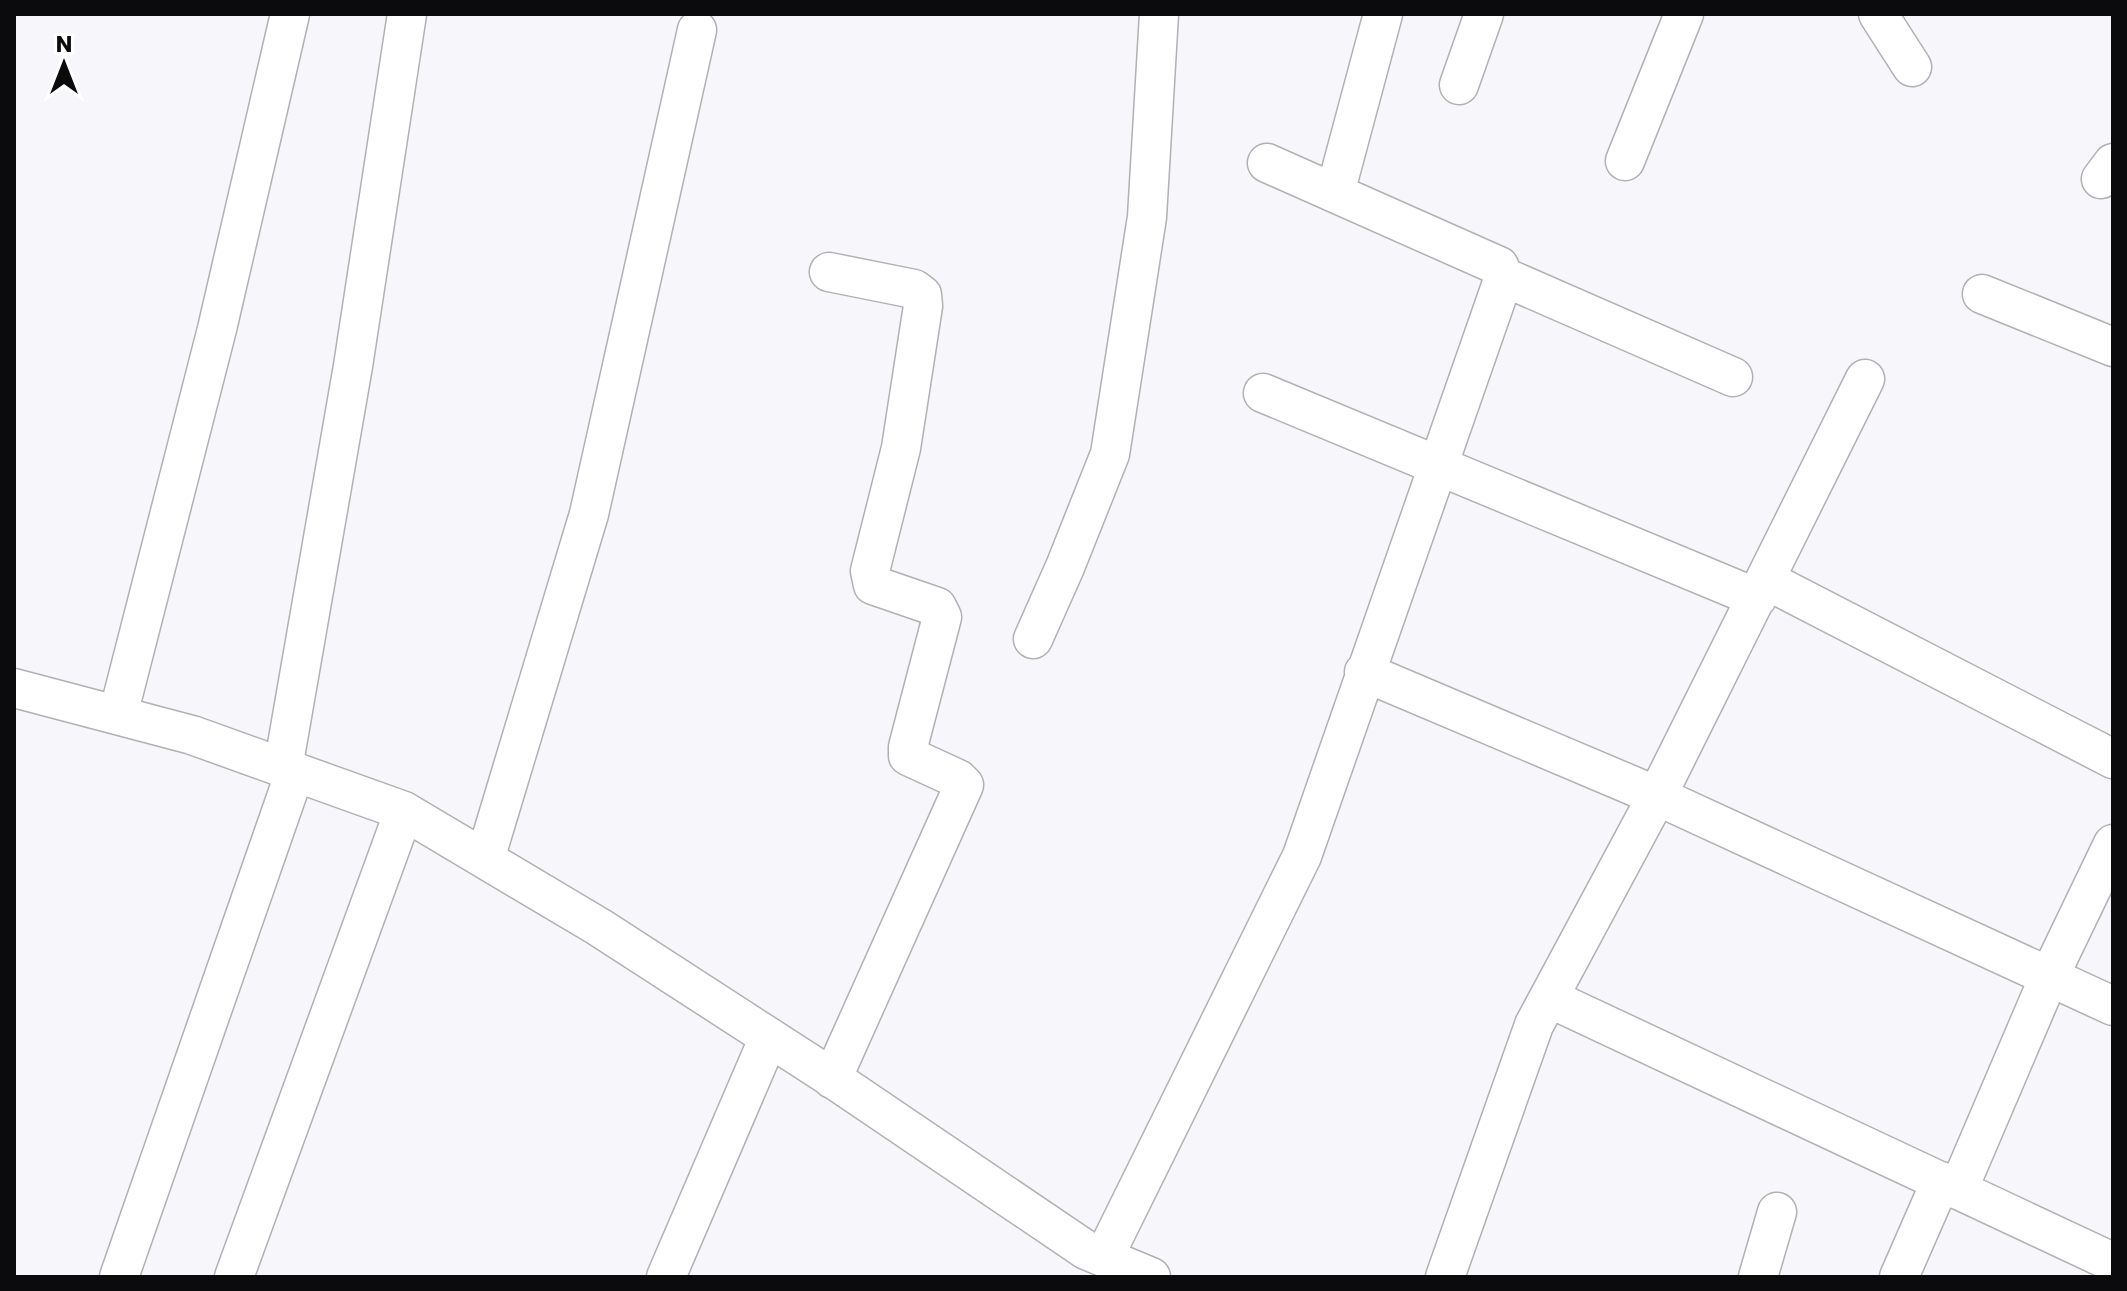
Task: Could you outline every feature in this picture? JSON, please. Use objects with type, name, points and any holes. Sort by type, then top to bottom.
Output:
[{"type":"street","points":[[118,715],[217,329],[290,14]]},
{"type":"street","points":[[119,1277],[289,770],[407,14]]},
{"type":"street","points":[[1033,639],[1110,454],[1147,217],[1159,14]]},
{"type":"street","points":[[1335,193],[1383,14]]},
{"type":"street","points":[[1459,85],[1484,14]]},
{"type":"street","points":[[1625,161],[1684,14]]},
{"type":"street","points":[[1878,14],[1912,67]]},
{"type":"street","points":[[485,859],[589,514],[697,30]]},
{"type":"street","points":[[1267,163],[1499,266],[1504,277],[1733,377]]},
{"type":"street","points":[[829,272],[914,289],[922,295],[923,306],[901,448],[870,571],[873,585],[937,607],[942,617],[908,756],[958,779],[964,785],[832,1079]]},
{"type":"street","points":[[1088,1261],[1302,856],[1504,277]]},
{"type":"street","points":[[1982,294],[2113,347]]},
{"type":"street","points":[[1445,1277],[1534,1025],[1657,796],[1865,379]]},
{"type":"street","points":[[1263,393],[1437,465],[1761,589],[2113,759]]},
{"type":"street","points":[[1364,672],[1657,796],[2113,1006]]},
{"type":"street","points":[[14,688],[192,735],[404,811],[599,927],[769,1037],[1088,1261],[1151,1277]]},
{"type":"street","points":[[234,1277],[404,811]]},
{"type":"street","points":[[1899,1277],[1949,1185],[2113,844]]},
{"type":"street","points":[[1549,998],[2108,1260]]},
{"type":"street","points":[[666,1277],[769,1037]]},
{"type":"street","points":[[1758,1277],[1777,1212]]}]
